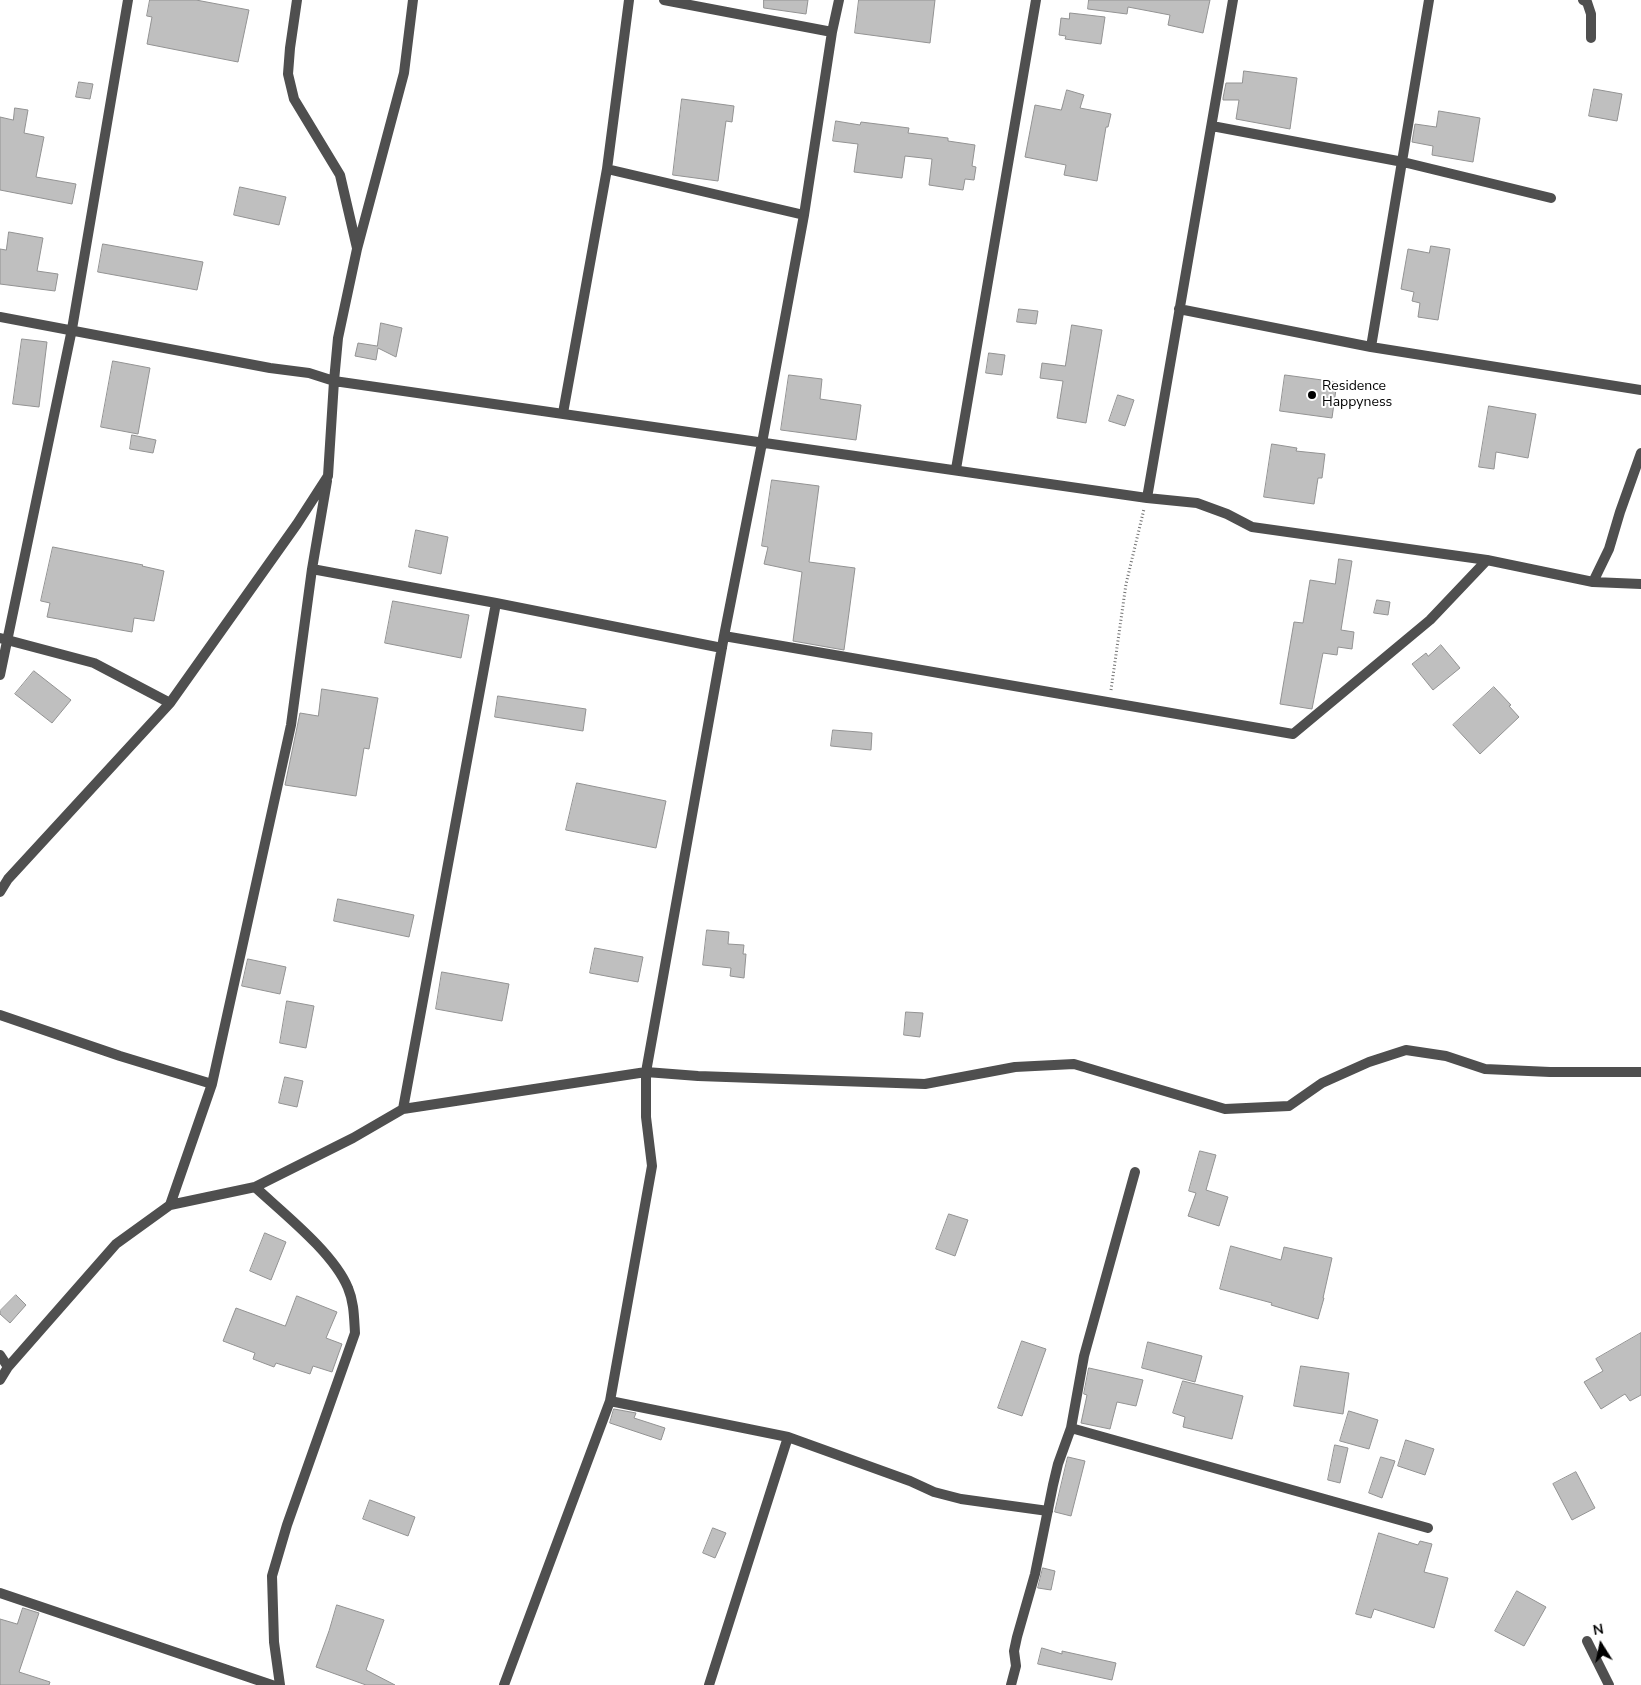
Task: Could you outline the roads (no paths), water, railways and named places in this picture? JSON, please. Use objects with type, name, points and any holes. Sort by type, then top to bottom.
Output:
[{"type":"street","points":[[0,675],[3,639],[72,329],[128,0]]},
{"type":"street","points":[[297,0],[288,74],[294,99],[340,174],[357,249]]},
{"type":"street","points":[[170,1205],[212,1084],[291,725],[312,569],[328,476],[338,338],[357,249],[404,73],[413,0]]},
{"type":"street","points":[[563,413],[607,169],[629,0]]},
{"type":"street","points":[[664,0],[832,32]]},
{"type":"street","points":[[504,1685],[610,1401],[652,1166],[646,1117],[646,1072],[724,636],[804,215],[832,32],[840,0]]},
{"type":"street","points":[[956,469],[1036,0]]},
{"type":"street","points":[[1147,498],[1234,0]]},
{"type":"street","points":[[1371,347],[1429,0]]},
{"type":"street","points":[[1583,0],[1587,2],[1591,14],[1591,38]]},
{"type":"street","points":[[1212,126],[1403,162],[1551,198]]},
{"type":"street","points":[[607,169],[804,215]]},
{"type":"street","points":[[1179,309],[1371,347],[1641,390]]},
{"type":"street","points":[[0,317],[309,374],[334,381],[1147,498],[1197,503],[1227,514],[1252,527],[1487,560],[1592,582],[1641,584]]},
{"type":"street","points":[[1592,582],[1608,550],[1641,453]]},
{"type":"street","points":[[0,892],[8,879],[170,703],[286,540],[328,476]]},
{"type":"street","points":[[724,636],[1293,734],[1430,620],[1487,560]]},
{"type":"street","points":[[312,569],[722,648]]},
{"type":"street","points":[[403,1109],[496,603]]},
{"type":"street","points":[[3,639],[94,663],[170,703]]},
{"type":"street","points":[[0,1015],[120,1056],[212,1084]]},
{"type":"street","points":[[0,1380],[8,1366],[116,1244],[170,1205],[255,1187],[353,1138],[403,1109],[646,1072],[698,1076],[925,1084],[1015,1067],[1074,1064],[1225,1109],[1289,1106],[1322,1083],[1369,1062],[1406,1050],[1446,1056],[1485,1069],[1550,1072],[1641,1072]]},
{"type":"street","points":[[1011,1685],[1016,1666],[1014,1651],[1017,1637],[1035,1574],[1058,1464],[1071,1428],[1084,1356],[1135,1172]]},
{"type":"street","points":[[255,1187],[304,1232],[340,1270],[352,1300],[355,1333],[287,1526],[272,1576],[274,1642],[280,1685]]},
{"type":"street","points":[[0,1355],[8,1366]]},
{"type":"street","points":[[610,1401],[788,1437],[910,1481],[934,1492],[960,1499],[1048,1511]]},
{"type":"street","points":[[1071,1428],[1428,1528]]},
{"type":"street","points":[[709,1685],[788,1437]]},
{"type":"street","points":[[0,1592],[242,1680],[272,1685]]},
{"type":"street","points":[[1586,1641],[1609,1685]]},
{"type":"place","name":"Residence Happyness","points":[[1312,395]]}]
